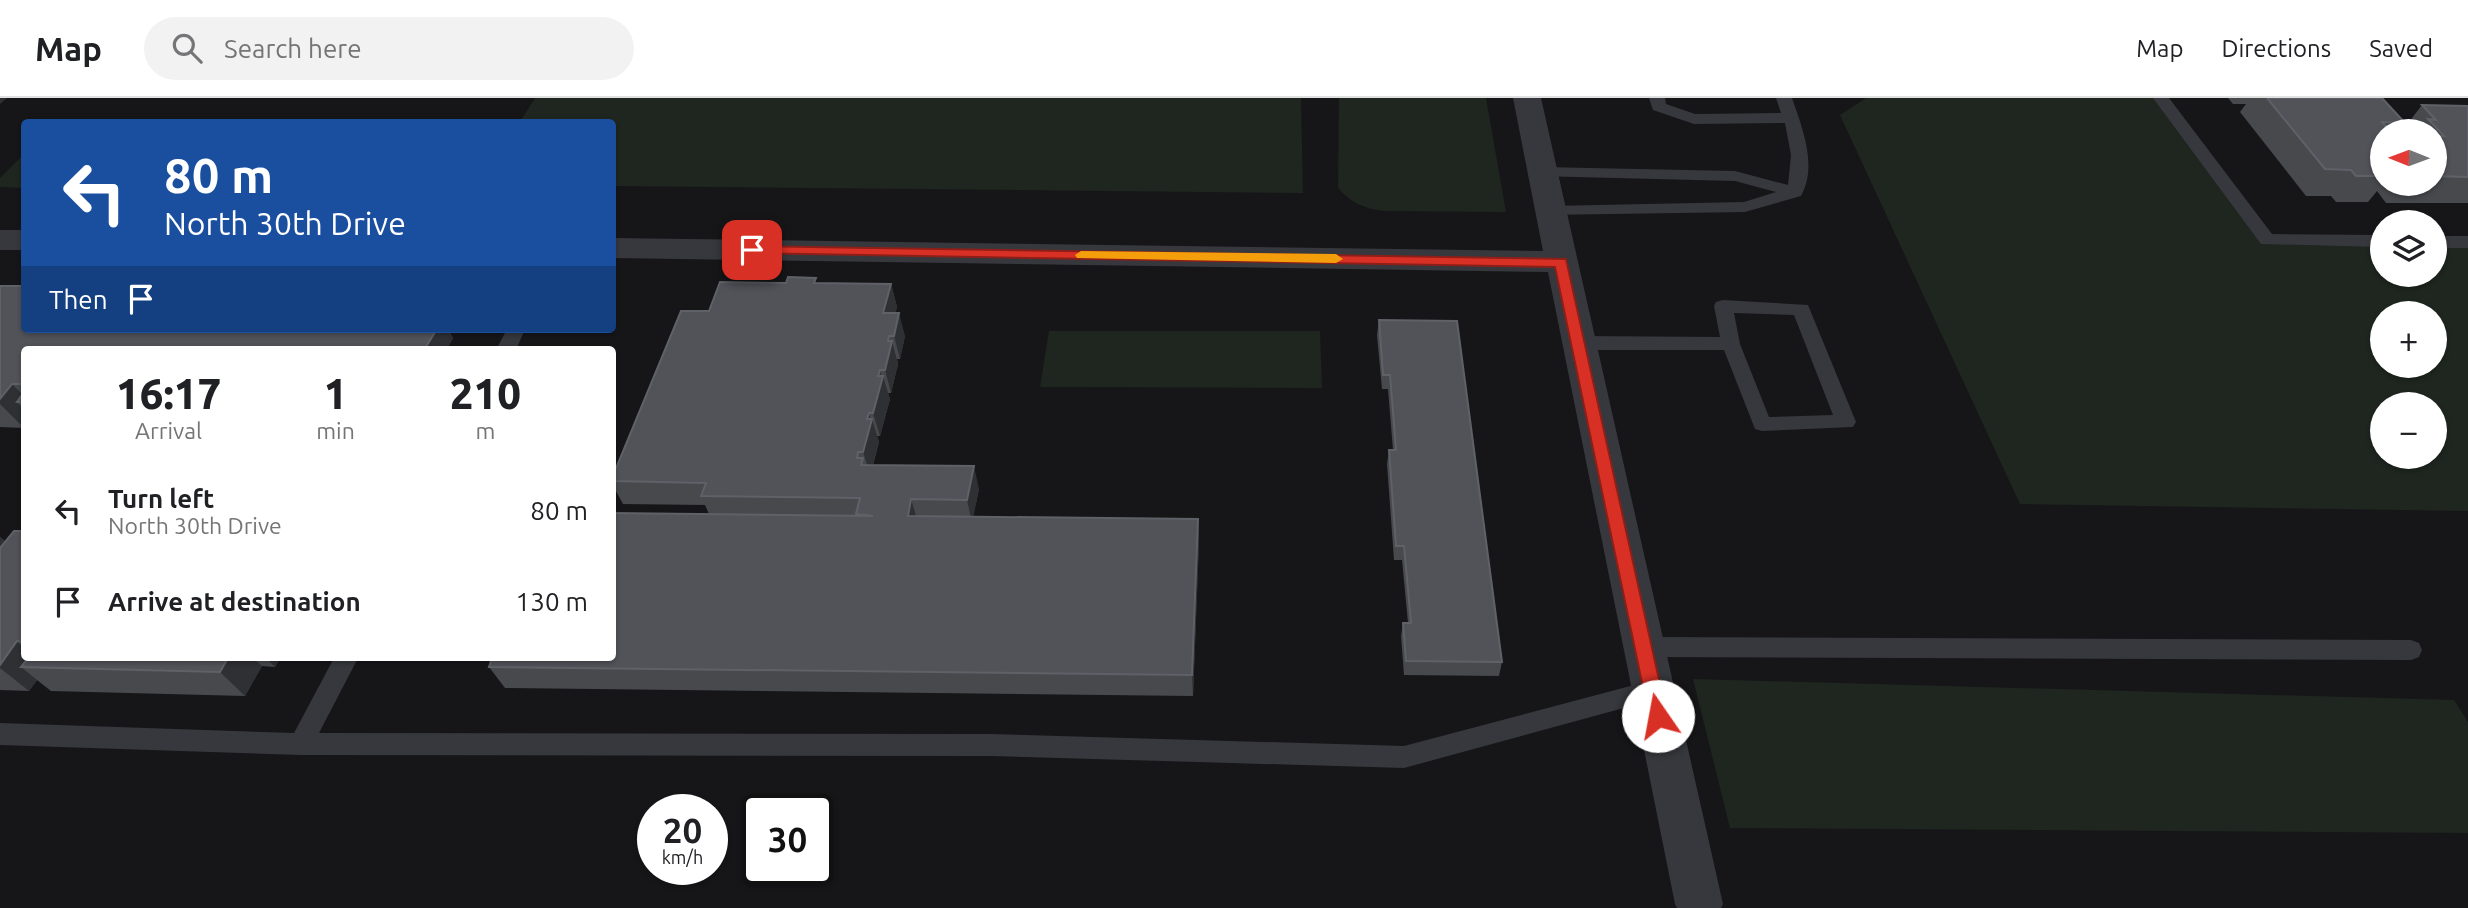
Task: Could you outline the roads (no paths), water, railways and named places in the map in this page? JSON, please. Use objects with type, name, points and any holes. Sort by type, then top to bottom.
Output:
[{"type":"street","points":[[1527,98],[1577,344],[1653,690],[1696,907]]},
{"type":"street","points":[[0,240],[21,240]]},
{"type":"street","points":[[616,248],[1561,262]]},
{"type":"lane","points":[[1657,98],[1659,107],[1694,119],[1791,118]]},
{"type":"lane","points":[[1784,98],[1800,143],[1801,169],[1795,192]]},
{"type":"lane","points":[[2161,98],[2267,240],[2370,241]]},
{"type":"lane","points":[[1542,172],[1735,176],[1795,192]]},
{"type":"lane","points":[[1550,211],[1745,207],[1795,192]]},
{"type":"lane","points":[[2447,242],[2468,242]]},
{"type":"lane","points":[[1723,306],[1801,309],[1846,422],[1762,424],[1731,344],[1723,306]]},
{"type":"lane","points":[[1577,344],[1731,344]]},
{"type":"lane","points":[[1643,647],[2411,650]]},
{"type":"lane","points":[[301,744],[344,661]]},
{"type":"lane","points":[[0,734],[301,744],[990,745],[1404,757],[1653,690]]}]
